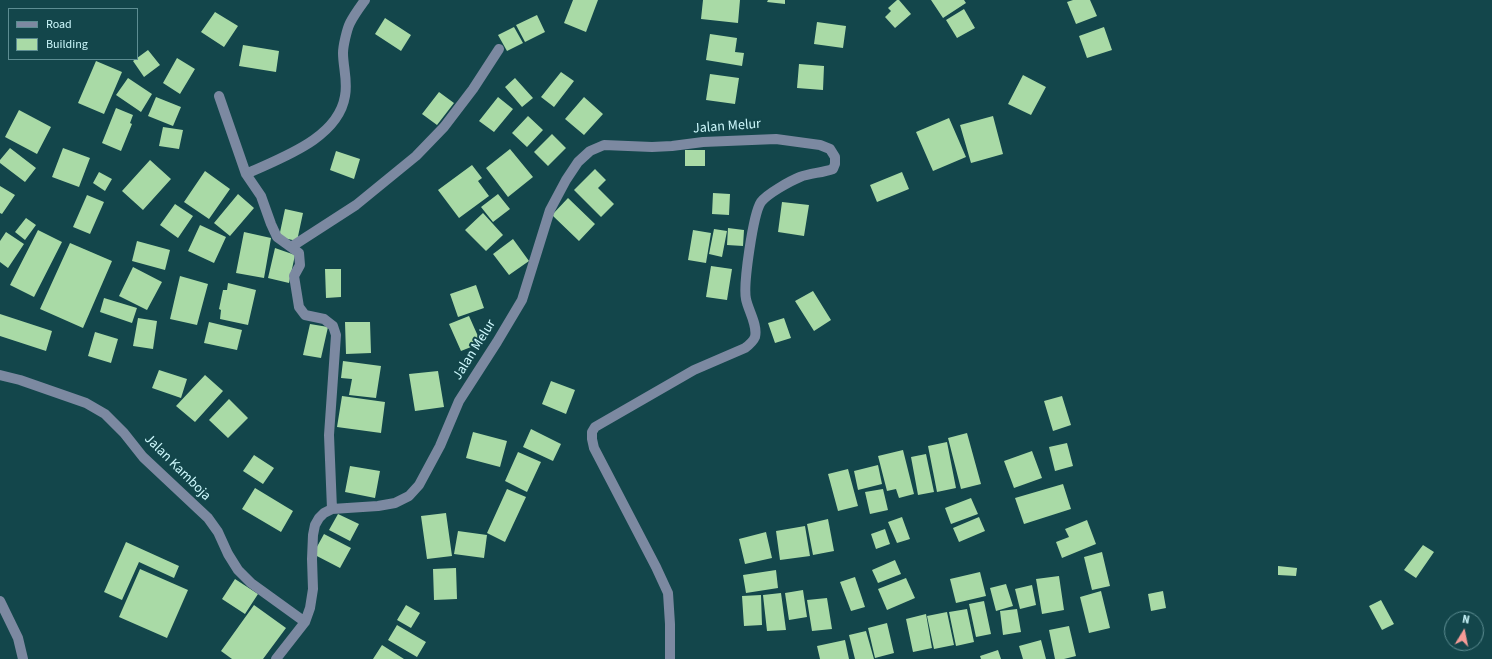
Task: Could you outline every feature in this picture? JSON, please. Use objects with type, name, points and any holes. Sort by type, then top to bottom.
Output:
[{"type":"street","points":[[246,174],[290,154],[316,138],[337,118],[345,96],[343,52],[349,24],[365,0]]},
{"type":"street","points":[[291,247],[356,205],[416,156],[444,127],[473,89],[499,49]]},
{"type":"street","points":[[218,96],[246,174],[261,196],[277,237],[299,252],[300,265],[294,276],[299,307],[305,315],[324,319],[333,326],[336,335],[329,435],[332,509],[324,513],[315,525],[312,559],[313,589],[310,608],[305,622],[276,659]]},
{"type":"street","name":"Jalan Melur","points":[[332,509],[378,506],[396,503],[410,496],[419,484],[440,446],[459,401],[498,342],[522,300],[550,210],[566,180],[578,162],[590,151],[604,145],[652,147],[703,142],[776,138],[820,145],[830,149],[835,157],[833,170],[800,177],[772,193],[761,202],[756,216],[745,284],[746,299],[755,330],[755,337],[752,343],[745,348],[694,370],[595,427],[592,432],[594,448],[668,593],[670,659]]},
{"type":"street","name":"Jalan Kamboja","points":[[0,375],[20,380],[86,403],[105,414],[124,433],[143,457],[208,518],[218,532],[228,554],[238,570],[251,584],[305,622]]},
{"type":"street","points":[[0,601],[18,638],[23,659]]},
{"type":"building","points":[[573,0],[598,0],[586,32],[564,23]]},
{"type":"building","points":[[703,0],[740,0],[738,23],[701,19]]},
{"type":"building","points":[[768,0],[785,0],[785,4],[767,2]]},
{"type":"building","points":[[899,0],[911,14],[895,28],[885,17],[891,11],[888,8]]},
{"type":"building","points":[[931,0],[964,0],[966,3],[943,18]]},
{"type":"building","points":[[1073,0],[1090,0],[1097,16],[1076,24],[1067,2]]},
{"type":"building","points":[[964,9],[975,28],[957,38],[946,20]]},
{"type":"building","points":[[215,12],[238,26],[224,47],[201,32]]},
{"type":"building","points":[[537,15],[545,32],[525,42],[516,25]]},
{"type":"building","points":[[385,18],[411,35],[401,51],[375,34]]},
{"type":"building","points":[[817,22],[846,26],[843,48],[814,44]]},
{"type":"building","points":[[514,27],[523,43],[507,51],[498,35]]},
{"type":"building","points":[[1104,27],[1112,50],[1087,58],[1079,36]]},
{"type":"building","points":[[710,34],[737,38],[735,52],[744,53],[742,66],[706,60]]},
{"type":"building","points":[[243,45],[279,51],[276,72],[239,66]]},
{"type":"building","points":[[148,50],[160,65],[144,77],[133,61],[138,60],[138,57]]},
{"type":"building","points":[[177,58],[195,69],[180,94],[163,83]]},
{"type":"building","points":[[96,61],[122,72],[104,114],[78,103]]},
{"type":"building","points":[[799,64],[824,66],[823,90],[797,88]]},
{"type":"building","points":[[561,72],[574,81],[554,107],[541,97]]},
{"type":"building","points":[[710,74],[739,78],[735,104],[706,100]]},
{"type":"building","points":[[1023,75],[1046,87],[1031,115],[1008,104]]},
{"type":"building","points":[[128,78],[152,94],[141,112],[116,95]]},
{"type":"building","points":[[515,78],[533,98],[522,107],[505,87]]},
{"type":"building","points":[[439,92],[454,103],[437,125],[422,114]]},
{"type":"building","points":[[156,97],[181,107],[173,126],[148,116]]},
{"type":"building","points":[[498,97],[513,109],[494,132],[479,121]]},
{"type":"building","points":[[584,97],[603,114],[584,135],[565,119]]},
{"type":"building","points":[[116,108],[133,115],[130,123],[132,124],[121,151],[102,143]]},
{"type":"building","points":[[19,110],[51,127],[37,154],[5,137]]},
{"type":"building","points":[[528,116],[543,130],[527,147],[512,133]]},
{"type":"building","points":[[993,116],[1003,154],[971,163],[960,125]]},
{"type":"building","points":[[949,118],[966,157],[933,171],[916,132]]},
{"type":"building","points":[[163,127],[183,130],[179,149],[159,146]]},
{"type":"building","points":[[552,134],[566,148],[548,166],[534,152]]},
{"type":"building","points":[[10,148],[36,168],[25,182],[0,163],[0,160]]},
{"type":"building","points":[[63,148],[90,158],[79,187],[52,177]]},
{"type":"building","points":[[510,149],[533,177],[508,197],[486,168]]},
{"type":"building","points":[[685,150],[705,150],[705,166],[685,166]]},
{"type":"building","points":[[336,151],[360,159],[354,179],[330,170]]},
{"type":"building","points":[[150,160],[171,179],[143,210],[122,191]]},
{"type":"building","points":[[472,165],[482,178],[478,181],[489,196],[459,218],[438,190]]},
{"type":"building","points":[[595,169],[606,180],[598,188],[614,204],[601,217],[574,190]]},
{"type":"building","points":[[205,171],[230,189],[209,219],[184,202]]},
{"type":"building","points":[[99,172],[112,179],[105,191],[93,183]]},
{"type":"building","points":[[902,172],[909,189],[877,202],[870,185]]},
{"type":"building","points":[[0,186],[15,195],[2,214],[0,213]]},
{"type":"building","points":[[713,193],[730,194],[729,215],[712,214]]},
{"type":"building","points":[[238,194],[254,208],[230,236],[214,223]]},
{"type":"building","points":[[498,194],[510,209],[493,222],[481,207]]},
{"type":"building","points":[[87,195],[104,202],[90,234],[73,227]]},
{"type":"building","points":[[568,198],[595,224],[579,241],[552,215]]},
{"type":"building","points":[[782,202],[809,205],[804,236],[778,232]]},
{"type":"building","points":[[175,204],[193,216],[178,238],[160,225]]},
{"type":"building","points":[[285,209],[303,213],[297,241],[279,237]]},
{"type":"building","points":[[483,213],[503,235],[486,251],[465,230]]},
{"type":"building","points":[[26,218],[36,225],[25,240],[15,232]]},
{"type":"building","points":[[200,225],[226,237],[214,263],[188,251]]},
{"type":"building","points":[[728,228],[744,230],[743,246],[727,245]]},
{"type":"building","points":[[714,229],[727,231],[722,257],[709,254]]},
{"type":"building","points":[[38,230],[62,242],[34,297],[10,285]]},
{"type":"building","points":[[693,230],[711,233],[706,263],[688,260]]},
{"type":"building","points":[[6,232],[24,244],[8,268],[0,262],[0,241]]},
{"type":"building","points":[[244,232],[271,238],[264,278],[236,273]]},
{"type":"building","points":[[513,239],[529,261],[509,275],[493,254]]},
{"type":"building","points":[[137,241],[170,250],[165,270],[132,261]]},
{"type":"building","points":[[70,243],[112,261],[83,328],[40,309]]},
{"type":"building","points":[[275,248],[295,255],[289,283],[268,278]]},
{"type":"building","points":[[711,266],[732,269],[727,300],[706,297]]},
{"type":"building","points":[[133,267],[162,282],[147,310],[119,296]]},
{"type":"building","points":[[325,269],[341,269],[341,297],[326,298]]},
{"type":"building","points":[[180,276],[208,284],[197,325],[170,319]]},
{"type":"building","points":[[228,283],[256,290],[248,325],[220,319],[221,310],[219,309],[223,290],[227,290]]},
{"type":"building","points":[[476,285],[484,308],[458,317],[450,294]]},
{"type":"building","points":[[813,291],[831,320],[814,331],[795,301]]},
{"type":"building","points":[[104,298],[137,308],[132,323],[100,312]]},
{"type":"building","points":[[0,314],[52,331],[46,351],[0,336]]},
{"type":"building","points":[[469,316],[481,343],[461,351],[449,324]]},
{"type":"building","points":[[138,318],[157,321],[153,349],[133,346]]},
{"type":"building","points":[[784,318],[791,338],[775,343],[768,323]]},
{"type":"building","points":[[209,322],[242,330],[237,350],[204,343]]},
{"type":"building","points":[[345,322],[370,322],[371,353],[346,354]]},
{"type":"building","points":[[310,324],[328,327],[321,358],[303,355]]},
{"type":"building","points":[[95,332],[118,339],[111,363],[88,356]]},
{"type":"building","points":[[343,361],[381,366],[376,398],[349,395],[352,379],[341,378]]},
{"type":"building","points":[[159,370],[187,379],[181,398],[152,388]]},
{"type":"building","points":[[438,371],[444,407],[415,411],[409,374]]},
{"type":"building","points":[[205,375],[223,391],[195,422],[176,406]]},
{"type":"building","points":[[551,381],[575,390],[566,414],[542,404]]},
{"type":"building","points":[[342,396],[385,402],[381,433],[337,427]]},
{"type":"building","points":[[1062,396],[1071,425],[1053,431],[1044,401]]},
{"type":"building","points":[[229,399],[248,418],[228,438],[209,420]]},
{"type":"building","points":[[531,429],[561,444],[553,461],[523,447]]},
{"type":"building","points":[[473,432],[507,441],[500,467],[466,458]]},
{"type":"building","points":[[967,433],[981,484],[961,489],[948,438]]},
{"type":"building","points":[[947,442],[956,488],[937,492],[928,446]]},
{"type":"building","points":[[1067,443],[1073,466],[1055,471],[1049,447]]},
{"type":"building","points":[[903,450],[914,494],[899,498],[896,489],[887,491],[878,456]]},
{"type":"building","points":[[1032,451],[1042,478],[1014,488],[1004,461]]},
{"type":"building","points":[[518,452],[541,462],[527,492],[505,481]]},
{"type":"building","points":[[926,454],[934,492],[918,495],[911,457]]},
{"type":"building","points":[[254,455],[274,468],[263,484],[243,471]]},
{"type":"building","points":[[878,465],[882,484],[858,490],[854,471]]},
{"type":"building","points":[[350,466],[380,471],[375,498],[345,492]]},
{"type":"building","points":[[848,469],[858,506],[838,511],[828,474]]},
{"type":"building","points":[[1063,484],[1071,509],[1024,524],[1015,498]]},
{"type":"building","points":[[255,488],[293,511],[281,532],[242,509]]},
{"type":"building","points":[[507,489],[526,497],[505,542],[487,533]]},
{"type":"building","points":[[883,489],[888,510],[870,514],[865,492]]},
{"type":"building","points":[[971,498],[978,514],[951,524],[945,508]]},
{"type":"building","points":[[446,513],[452,556],[427,559],[421,516]]},
{"type":"building","points":[[338,514],[359,524],[350,541],[329,530]]},
{"type":"building","points":[[902,517],[910,539],[897,543],[888,522]]},
{"type":"building","points":[[979,517],[985,531],[959,542],[953,528]]},
{"type":"building","points":[[828,519],[834,551],[813,555],[807,524]]},
{"type":"building","points":[[1087,520],[1096,544],[1062,558],[1056,542],[1069,537],[1065,529]]},
{"type":"building","points":[[805,526],[810,556],[780,560],[776,531]]},
{"type":"building","points":[[885,529],[890,544],[876,549],[871,534]]},
{"type":"building","points":[[458,531],[487,535],[484,558],[454,554]]},
{"type":"building","points":[[766,532],[772,558],[745,564],[739,539]]},
{"type":"building","points":[[324,534],[351,548],[340,568],[313,554]]},
{"type":"building","points":[[126,542],[179,566],[174,578],[139,562],[122,600],[104,592]]},
{"type":"building","points":[[1423,545],[1434,552],[1416,578],[1404,570]]},
{"type":"building","points":[[1102,552],[1110,586],[1092,590],[1084,557]]},
{"type":"building","points":[[895,560],[901,574],[878,583],[872,570]]},
{"type":"building","points":[[1278,566],[1297,568],[1296,576],[1278,575]]},
{"type":"building","points":[[456,568],[457,599],[434,600],[433,569]]},
{"type":"building","points":[[140,569],[188,590],[167,638],[119,617]]},
{"type":"building","points":[[776,570],[778,588],[746,593],[743,575]]},
{"type":"building","points":[[980,572],[986,596],[956,603],[950,579]]},
{"type":"building","points":[[1059,576],[1064,610],[1042,614],[1036,579]]},
{"type":"building","points":[[855,577],[865,607],[851,611],[840,582]]},
{"type":"building","points":[[906,578],[915,598],[887,610],[878,589]]},
{"type":"building","points":[[235,579],[258,594],[245,614],[222,599]]},
{"type":"building","points":[[1006,584],[1013,606],[996,611],[990,588]]},
{"type":"building","points":[[1032,585],[1036,605],[1020,609],[1015,589]]},
{"type":"building","points":[[803,590],[807,617],[789,620],[785,593]]},
{"type":"building","points":[[1101,591],[1110,628],[1089,633],[1080,597]]},
{"type":"building","points":[[1163,591],[1166,608],[1151,611],[1148,594]]},
{"type":"building","points":[[781,593],[786,630],[767,631],[763,595]]},
{"type":"building","points":[[761,595],[762,625],[744,626],[742,596]]},
{"type":"building","points":[[827,598],[832,629],[812,631],[807,600]]},
{"type":"building","points":[[1381,600],[1394,624],[1382,630],[1369,606]]},
{"type":"building","points":[[984,601],[991,634],[976,637],[969,604]]},
{"type":"building","points":[[254,605],[286,628],[263,659],[232,659],[221,651]]},
{"type":"building","points":[[406,605],[420,613],[411,628],[397,620]]},
{"type":"building","points":[[967,609],[974,642],[956,646],[949,612]]},
{"type":"building","points":[[1017,609],[1021,632],[1003,635],[1000,611]]},
{"type":"building","points":[[947,612],[954,645],[934,649],[927,616]]},
{"type":"building","points":[[926,614],[932,648],[913,652],[906,619]]},
{"type":"building","points":[[887,623],[894,653],[875,658],[868,628]]},
{"type":"building","points":[[397,625],[426,642],[417,657],[388,640]]},
{"type":"building","points":[[1069,626],[1076,656],[1064,659],[1055,659],[1049,630]]},
{"type":"building","points":[[866,631],[874,659],[855,659],[849,635]]},
{"type":"building","points":[[845,640],[849,659],[820,659],[817,646]]},
{"type":"building","points":[[1041,640],[1046,659],[1023,659],[1019,646]]},
{"type":"building","points":[[382,645],[404,659],[373,659]]},
{"type":"building","points":[[998,650],[1001,659],[981,659],[980,656]]}]
